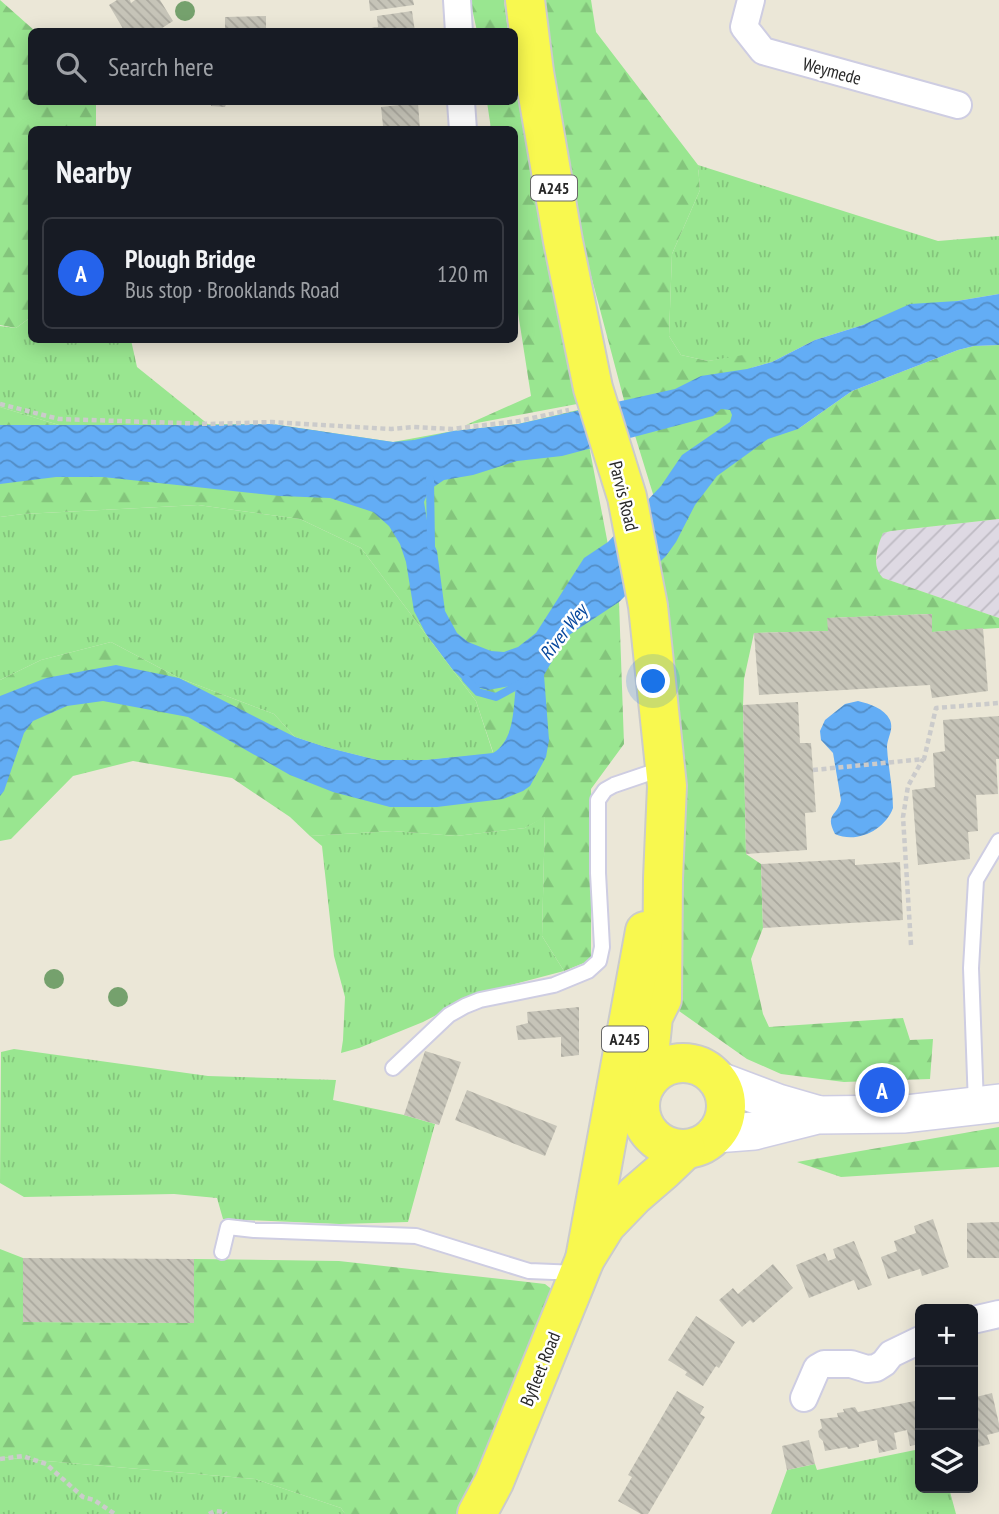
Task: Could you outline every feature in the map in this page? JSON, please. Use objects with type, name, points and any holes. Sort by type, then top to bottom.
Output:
[{"type":"main road","name":"Parvis Road","points":[[525,0],[538,98],[564,241],[584,392],[593,388],[627,497],[648,606],[667,786],[662,999],[653,1017],[644,1099]]},
{"type":"main road","name":"A245","points":[[582,1266],[666,819]]},
{"type":"main road","name":"Parvis Road","points":[[662,999],[678,1026],[687,1052],[708,1073]]},
{"type":"main road","points":[[817,1115],[778,1103],[685,1063],[670,1065],[656,1072],[644,1099],[645,1126],[662,1144],[674,1148],[817,1115],[905,1114],[987,1104]]},
{"type":"main road","points":[[700,1141],[722,1124],[725,1113],[723,1090],[708,1073]]},
{"type":"main road","name":"Byfleet Road","points":[[606,1225],[612,1187],[644,1099]]},
{"type":"main road","name":"Byfleet Road","points":[[477,1514],[494,1482],[582,1266],[606,1225],[635,1195],[700,1141]]},
{"type":"street","points":[[457,0],[458,28]]},
{"type":"street","name":"Weymede","points":[[751,0],[744,27],[762,51],[958,105]]},
{"type":"street","points":[[461,105],[463,126]]},
{"type":"street","points":[[978,1319],[999,1314]]},
{"type":"street","points":[[804,1398],[817,1368],[824,1364],[876,1368],[891,1354],[915,1342]]},
{"type":"lane","points":[[393,1068],[449,1015],[466,1006],[480,1000],[554,985],[588,971],[599,961],[602,947],[597,873],[598,800],[605,790],[614,785],[665,768]]},
{"type":"lane","points":[[987,1104],[971,968],[976,880],[999,841]]},
{"type":"lane","points":[[222,1252],[228,1227],[416,1236],[529,1271],[582,1266]]},
{"type":"path","points":[[0,404],[58,419],[211,424],[272,422],[391,429],[452,429],[519,421],[584,392]]},
{"type":"path","points":[[911,944],[903,817],[908,786],[924,759],[936,708],[999,703]]},
{"type":"path","points":[[813,770],[924,759]]},
{"type":"path","points":[[0,1459],[23,1456],[46,1464],[83,1497],[94,1500],[115,1514]]},
{"type":"path","points":[[209,1514],[215,1511],[226,1514]]},
{"type":"shaded area","points":[[999,519],[999,618],[883,578],[878,573],[876,564],[879,541],[883,533]]},
{"type":"green space","points":[[0,0],[32,28],[28,28],[28,105],[96,105],[96,126],[28,126],[28,319],[16,328],[0,325]]},
{"type":"green space","points":[[470,0],[504,0],[508,28],[476,28]]},
{"type":"green space","points":[[545,0],[591,0],[596,32],[698,165],[700,190],[672,254],[669,336],[681,355],[708,361],[743,355],[798,429],[852,391],[958,350],[999,345],[999,519],[883,533],[876,563],[883,578],[999,618],[999,628],[932,632],[932,614],[828,618],[828,631],[754,633],[744,679],[746,854],[761,864],[763,928],[751,959],[763,1014],[769,1027],[903,1018],[910,1040],[933,1039],[930,1079],[844,1082],[781,1074],[747,1059],[662,999],[653,494],[624,400],[581,238],[547,69]]},
{"type":"green space","points":[[518,94],[523,128],[582,392],[577,404],[466,425],[531,396],[518,313],[518,126],[491,126],[487,105],[518,105]]},
{"type":"green space","points":[[698,165],[938,241],[999,236],[999,294],[957,301],[863,325],[815,340],[772,362],[747,369],[743,356],[708,361],[681,355],[669,336],[672,254],[700,190]]},
{"type":"green space","points":[[28,319],[28,343],[132,343],[137,367],[209,425],[59,425],[0,407],[0,326],[16,328]]},
{"type":"green space","points":[[0,407],[59,425],[272,424],[393,442],[453,431],[518,424],[582,409],[619,602],[624,744],[591,789],[591,960],[564,971],[542,936],[545,817],[525,828],[456,836],[393,831],[310,836],[290,817],[232,778],[133,761],[73,776],[11,839],[0,841],[0,680],[41,660],[111,642],[179,678],[274,714],[295,737],[325,747],[377,760],[426,760],[493,752],[476,701],[361,548],[300,519],[198,505],[0,517]]},
{"type":"green space","points":[[198,505],[300,519],[361,548],[476,701],[493,753],[426,760],[377,760],[325,747],[295,737],[274,714],[179,678],[111,642],[41,660],[0,680],[0,517]]},
{"type":"green space","points":[[545,816],[542,936],[564,971],[477,994],[423,1022],[341,1053],[345,997],[334,956],[322,846],[310,836],[393,831],[456,836],[525,828]]},
{"type":"green space","points":[[14,1049],[208,1076],[336,1080],[333,1100],[435,1124],[408,1222],[340,1224],[223,1219],[217,1198],[174,1194],[24,1197],[0,1183],[1,1052]]},
{"type":"green space","points":[[999,1127],[999,1167],[841,1177],[797,1162]]},
{"type":"green space","points":[[0,1249],[23,1258],[24,1322],[194,1323],[194,1259],[339,1261],[545,1284],[567,1301],[477,1514],[345,1514],[341,1508],[255,1479],[0,1457]]},
{"type":"green space","points":[[915,1450],[915,1493],[950,1493],[956,1514],[771,1514],[787,1470],[815,1464],[817,1470]]},
{"type":"green space","points":[[0,1457],[255,1479],[341,1508],[345,1514],[0,1514]]},
{"type":"water","points":[[999,294],[999,345],[958,350],[852,391],[798,429],[768,439],[717,476],[695,505],[666,556],[619,602],[566,637],[544,675],[549,740],[546,757],[530,786],[523,791],[503,799],[437,807],[390,807],[333,792],[290,775],[188,717],[103,701],[67,706],[33,721],[24,733],[0,796],[0,696],[46,678],[116,665],[179,678],[295,737],[377,760],[426,760],[493,753],[509,732],[516,685],[488,690],[466,683],[453,670],[426,634],[414,611],[406,562],[400,544],[389,526],[373,512],[330,498],[280,496],[103,477],[56,477],[0,484],[0,425],[272,424],[393,442],[414,440],[453,431],[518,424],[675,389],[701,376],[772,362],[815,340],[863,325],[910,304],[957,301]],"holes":[[[721,409],[730,410],[730,422],[682,455],[661,486],[608,542],[584,558],[536,633],[518,647],[504,652],[491,651],[468,642],[457,633],[445,611],[437,551],[429,533],[424,502],[429,490],[444,480],[473,475],[517,461],[562,456],[713,416]]]},
{"type":"water","points":[[858,701],[872,705],[890,720],[887,747],[893,808],[877,829],[861,836],[843,837],[835,834],[832,827],[831,818],[841,800],[833,753],[821,740],[820,731],[825,720],[845,704]]},
{"type":"building","points":[[117,0],[130,0],[131,3],[135,0],[160,0],[173,21],[162,28],[123,28],[109,5]]},
{"type":"building","points":[[369,0],[413,0],[414,5],[370,11]]},
{"type":"building","points":[[412,11],[414,28],[371,28],[378,27],[377,16]]},
{"type":"building","points":[[266,16],[266,28],[225,28],[225,17]]},
{"type":"building","points":[[418,105],[420,126],[383,126],[381,107]]},
{"type":"building","points":[[932,614],[932,632],[983,628],[988,691],[932,698],[930,685],[759,695],[754,633],[828,631],[827,618]]},
{"type":"building","points":[[798,702],[800,743],[811,743],[816,812],[805,813],[807,850],[746,854],[743,705]]},
{"type":"building","points":[[999,716],[999,759],[996,759],[998,794],[976,795],[978,831],[968,832],[970,859],[918,865],[912,790],[935,787],[933,753],[945,751],[943,720]]},
{"type":"building","points":[[855,859],[855,865],[900,862],[903,920],[763,928],[761,864]]},
{"type":"building","points":[[579,1007],[579,1055],[561,1057],[561,1037],[518,1040],[516,1026],[528,1023],[527,1012]]},
{"type":"building","points":[[425,1051],[461,1062],[439,1125],[404,1115]]},
{"type":"building","points":[[467,1090],[557,1126],[545,1156],[455,1120]]},
{"type":"building","points":[[933,1219],[949,1267],[922,1276],[920,1269],[888,1279],[881,1257],[897,1251],[894,1241],[916,1233],[914,1226]]},
{"type":"building","points":[[999,1222],[999,1258],[967,1258],[967,1223]]},
{"type":"building","points":[[854,1241],[872,1285],[858,1290],[854,1280],[809,1298],[796,1265],[825,1253],[828,1261],[836,1258],[833,1249]]},
{"type":"building","points":[[23,1258],[194,1259],[194,1323],[23,1322]]},
{"type":"building","points":[[773,1264],[793,1288],[753,1323],[750,1320],[742,1327],[719,1300],[733,1288],[738,1294]]},
{"type":"building","points":[[696,1316],[735,1342],[719,1368],[716,1366],[703,1386],[668,1360]]},
{"type":"building","points":[[677,1391],[704,1407],[700,1414],[705,1417],[648,1514],[641,1514],[618,1501],[632,1477],[628,1475]]},
{"type":"building","points":[[992,1393],[999,1432],[987,1435],[990,1444],[978,1447],[978,1396]]},
{"type":"building","points":[[915,1401],[915,1445],[910,1446],[907,1430],[894,1433],[897,1449],[879,1453],[877,1440],[859,1444],[859,1447],[825,1451],[818,1431],[822,1428],[820,1419],[838,1417],[837,1413],[844,1412],[843,1409],[855,1407],[858,1412]]},
{"type":"building","points":[[809,1440],[815,1464],[787,1470],[782,1446]]},
{"type":"waterway","name":"River Wey","points":[[430,479],[431,546]]},
{"type":"waterway","name":"River Wey","points":[[466,679],[478,692],[496,697],[524,682]]},
{"type":"place","name":"Plough Bridge","points":[[882,1090]]}]
